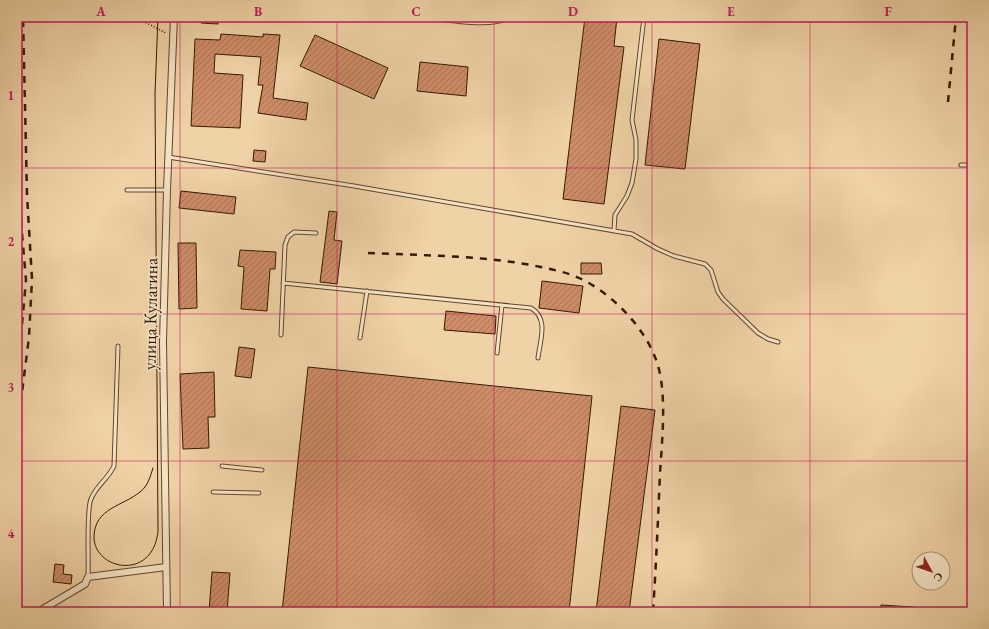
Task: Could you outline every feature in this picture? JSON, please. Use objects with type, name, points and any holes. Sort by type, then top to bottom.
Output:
[{"type":"street","name":"улица Кулагина","points":[[167,612],[163,342],[168,156],[174,17]]},
{"type":"street","points":[[38,612],[85,584],[88,577],[166,568]]},
{"type":"lane","points":[[421,17],[483,22],[495,22],[511,17]]},
{"type":"lane","points":[[614,231],[615,215],[627,196],[632,182],[636,159],[636,140],[632,120],[644,17]]},
{"type":"lane","points":[[168,156],[632,234],[658,249],[674,256],[705,264],[710,270],[718,292],[723,299],[758,333],[768,339],[778,342]]},
{"type":"lane","points":[[961,165],[972,165]]},
{"type":"lane","points":[[127,190],[167,190]]},
{"type":"lane","points":[[281,335],[285,245],[288,237],[294,232],[316,233]]},
{"type":"lane","points":[[284,283],[531,308],[540,314],[543,324],[538,358]]},
{"type":"lane","points":[[360,338],[367,291]]},
{"type":"lane","points":[[497,354],[502,305]]},
{"type":"lane","points":[[88,577],[89,505],[94,494],[108,478],[114,466],[118,346]]},
{"type":"lane","points":[[222,466],[262,470]]},
{"type":"lane","points":[[213,492],[259,493]]},
{"type":"path","points":[[135,17],[173,37]]},
{"type":"building","points":[[201,17],[218,17],[218,24],[201,23]]},
{"type":"building","points":[[585,17],[617,17],[614,46],[624,47],[604,204],[563,199]]},
{"type":"building","points":[[221,34],[263,37],[263,34],[280,35],[273,98],[308,103],[306,120],[258,113],[263,85],[258,85],[261,57],[215,54],[214,73],[243,75],[240,128],[191,126],[195,39],[220,40]]},
{"type":"building","points":[[315,35],[388,68],[374,99],[300,66]]},
{"type":"building","points":[[659,39],[700,44],[685,169],[645,165]]},
{"type":"building","points":[[420,62],[468,67],[466,96],[417,91]]},
{"type":"building","points":[[254,150],[266,151],[265,162],[253,161]]},
{"type":"building","points":[[181,191],[236,197],[234,214],[179,208]]},
{"type":"building","points":[[329,211],[337,212],[334,240],[342,241],[337,284],[320,282]]},
{"type":"building","points":[[178,243],[196,243],[197,308],[179,309]]},
{"type":"building","points":[[240,250],[276,252],[275,269],[270,269],[267,311],[241,309],[244,267],[238,266]]},
{"type":"building","points":[[581,263],[601,263],[602,274],[581,274]]},
{"type":"building","points":[[542,281],[583,286],[579,313],[539,308]]},
{"type":"building","points":[[446,311],[496,316],[495,334],[444,330]]},
{"type":"building","points":[[239,347],[255,349],[251,378],[235,376]]},
{"type":"building","points":[[308,367],[592,396],[569,612],[282,612]]},
{"type":"building","points":[[214,372],[215,417],[208,417],[209,448],[183,449],[180,374]]},
{"type":"building","points":[[621,406],[655,410],[629,612],[596,612]]},
{"type":"building","points":[[55,564],[64,565],[63,574],[72,575],[71,584],[53,582]]},
{"type":"building","points":[[212,572],[230,573],[227,612],[209,612]]},
{"type":"building","points":[[881,605],[913,607],[912,612],[880,612]]},
{"type":"tram line","points":[[153,468],[143,490],[111,509],[99,519],[94,536],[96,548],[103,557],[112,563],[124,565],[135,564],[146,558],[154,547],[158,531],[155,94],[158,17]]},
{"type":"railway","points":[[17,432],[29,337],[32,279],[27,195],[23,17]]},
{"type":"railway","points":[[948,102],[956,17]]},
{"type":"railway","points":[[17,380],[26,280],[20,210],[21,161]]},
{"type":"railway","points":[[368,253],[490,259],[538,266],[562,272],[591,284],[604,293],[618,304],[640,330],[649,343],[655,357],[662,384],[663,399],[663,430],[653,612]]}]
